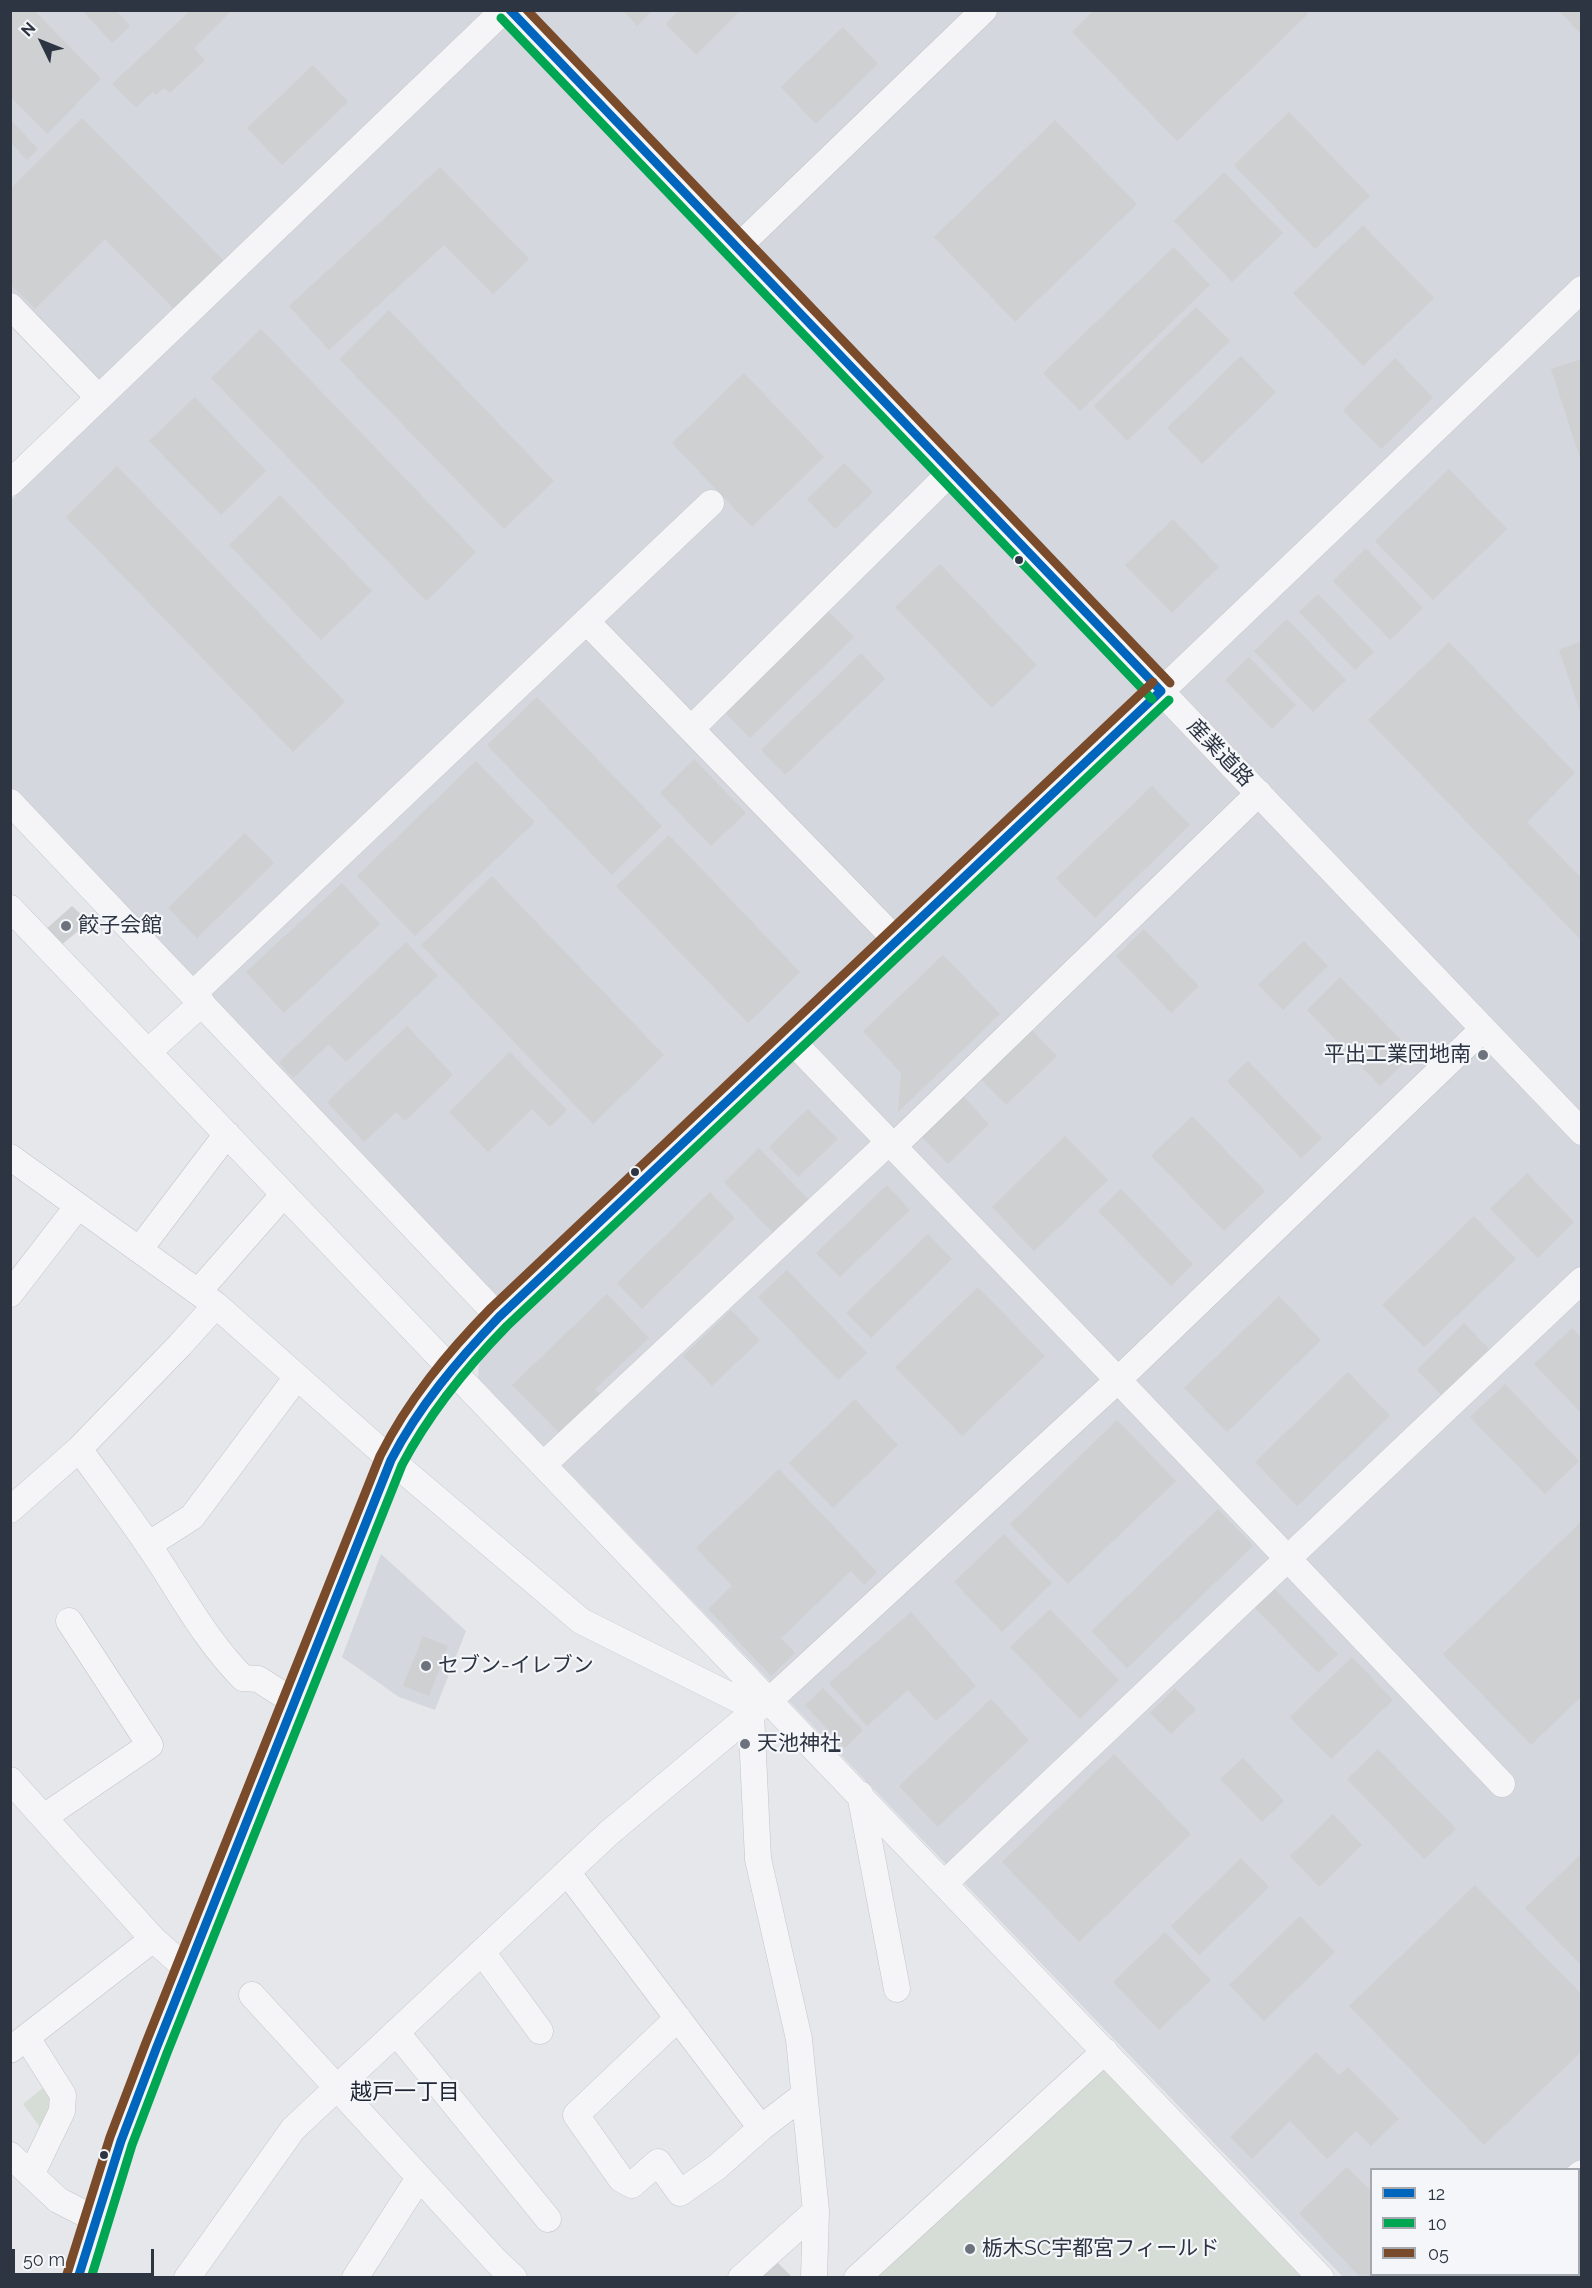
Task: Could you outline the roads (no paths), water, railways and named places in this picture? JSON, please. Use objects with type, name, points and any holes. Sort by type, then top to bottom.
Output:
[{"type":"street","points":[[10,483],[504,10]]},
{"type":"street","name":"産業道路","points":[[510,10],[1581,1132]]},
{"type":"street","points":[[737,248],[984,10]]},
{"type":"street","points":[[78,2277],[121,2141],[187,1969],[391,1460],[406,1429],[424,1402],[451,1368],[499,1317],[1161,691],[1581,289]]},
{"type":"street","points":[[10,306],[99,398]]},
{"type":"street","points":[[691,729],[951,472]]},
{"type":"street","points":[[148,1052],[198,998],[586,621],[711,503]]},
{"type":"street","points":[[586,621],[897,941]]},
{"type":"street","points":[[543,1465],[891,1145],[1258,793]]},
{"type":"street","points":[[10,802],[499,1317]]},
{"type":"street","points":[[10,908],[543,1465],[759,1707],[860,1794],[1321,2277]]},
{"type":"street","points":[[187,2277],[293,2129],[336,2087],[610,1832],[759,1707],[1118,1380],[1482,1030]]},
{"type":"street","points":[[792,1041],[1502,1784]]},
{"type":"street","points":[[139,1250],[227,1134]]},
{"type":"street","points":[[10,1157],[207,1299],[391,1460],[581,1621],[759,1707]]},
{"type":"street","points":[[10,1510],[79,1449],[180,1345],[207,1299],[284,1194]]},
{"type":"street","points":[[10,1294],[78,1206]]},
{"type":"street","points":[[945,1883],[1581,1280]]},
{"type":"street","points":[[148,1545],[192,1517],[297,1377]]},
{"type":"street","points":[[79,1449],[148,1545],[214,1646],[230,1665],[243,1678],[258,1679],[293,1701]]},
{"type":"street","points":[[44,1817],[150,1746],[69,1621]]},
{"type":"street","points":[[759,1707],[758,1859],[799,2039],[816,2211],[814,2277]]},
{"type":"street","points":[[10,1780],[153,1939],[187,1969]]},
{"type":"street","points":[[860,1794],[897,1989]]},
{"type":"street","points":[[567,1872],[761,2128]]},
{"type":"street","points":[[32,2175],[62,2111],[63,2095],[16,2044],[153,1939]]},
{"type":"street","points":[[482,1952],[540,2031]]},
{"type":"street","points":[[252,1995],[419,2178],[489,2269],[514,2277]]},
{"type":"street","points":[[678,2018],[576,2115],[621,2179],[632,2185],[658,2162],[680,2193],[717,2167],[804,2094]]},
{"type":"street","points":[[396,2032],[548,2219]]},
{"type":"street","points":[[857,2277],[1105,2051]]},
{"type":"street","points":[[10,2155],[58,2200],[96,2219]]},
{"type":"street","points":[[354,2277],[419,2178]]},
{"type":"street","points":[[741,2277],[816,2211]]},
{"type":"place","name":"餃子会館","points":[[66,926]]},
{"type":"place","name":"平出工業団地南","points":[[1483,1055]]},
{"type":"place","name":"セブン-イレブン","points":[[426,1666]]},
{"type":"place","name":"天池神社","points":[[745,1744]]},
{"type":"place","name":"栃木SC宇都宮フィールド","points":[[970,2249]]},
{"type":"district","name":"越戸一丁目","points":[[405,2092]]}]
